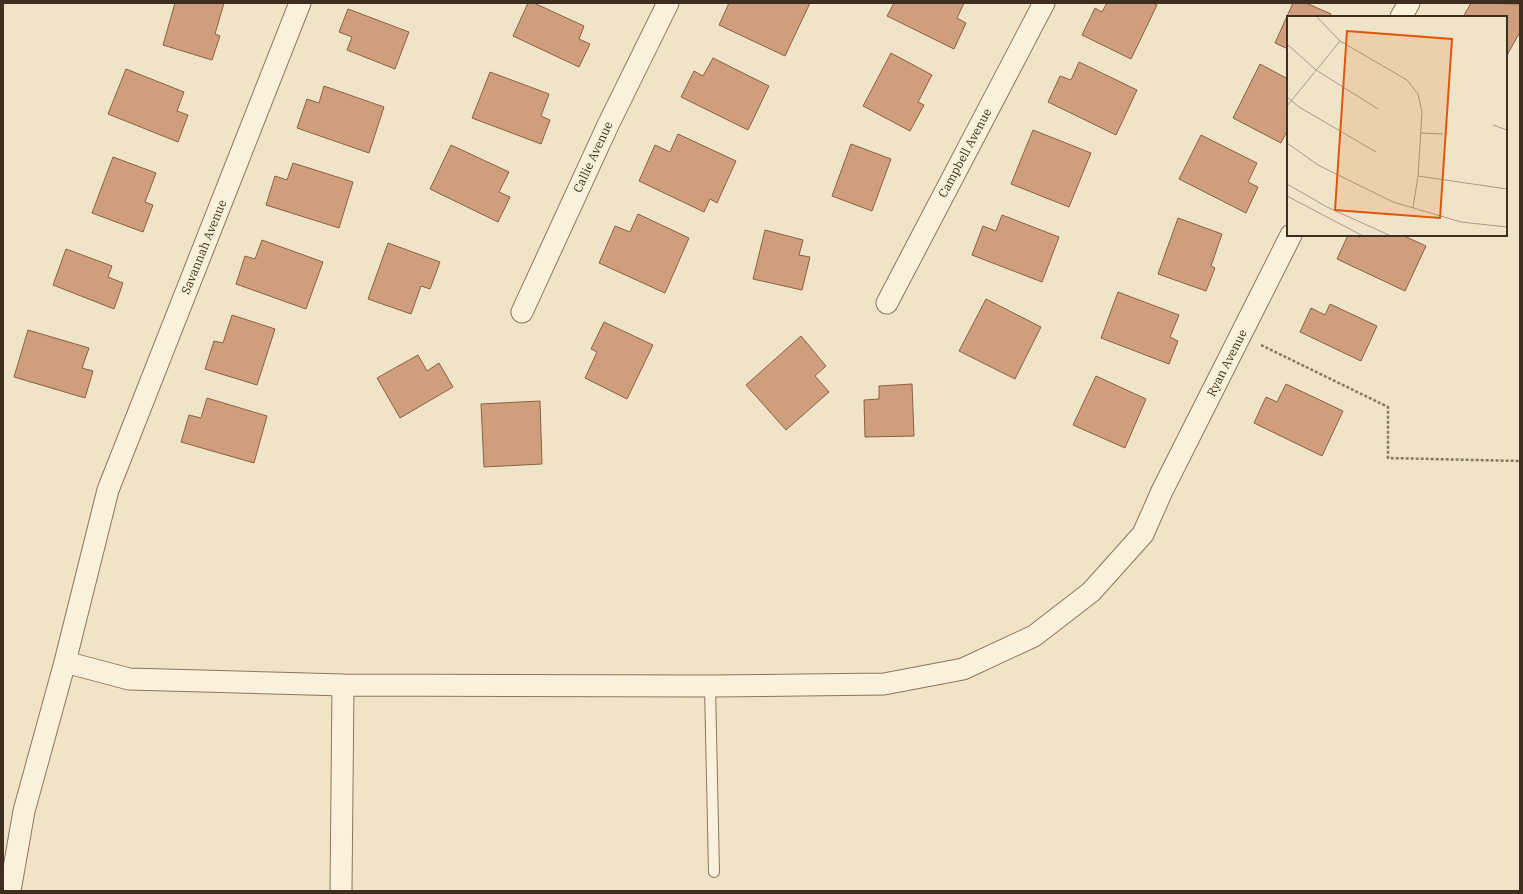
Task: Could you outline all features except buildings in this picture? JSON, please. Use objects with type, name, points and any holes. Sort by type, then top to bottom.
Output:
[{"type":"street","name":"Savannah Avenue","points":[[10,891],[24,811],[65,662],[108,490],[300,3]]},
{"type":"street","name":"Callie Avenue","points":[[522,312],[608,124],[668,3]]},
{"type":"street","name":"Campbell Avenue","points":[[887,303],[1044,3]]},
{"type":"street","points":[[1402,16],[1409,3]]},
{"type":"street","name":"Ryan Avenue","points":[[65,662],[129,679],[343,685],[710,686],[884,684],[963,669],[1034,636],[1091,592],[1143,534],[1162,491],[1290,236]]},
{"type":"street","points":[[341,891],[343,685]]},
{"type":"lane","points":[[710,686],[714,872]]},
{"type":"path","points":[[1240,336],[1388,407],[1388,458],[1520,461]]}]
